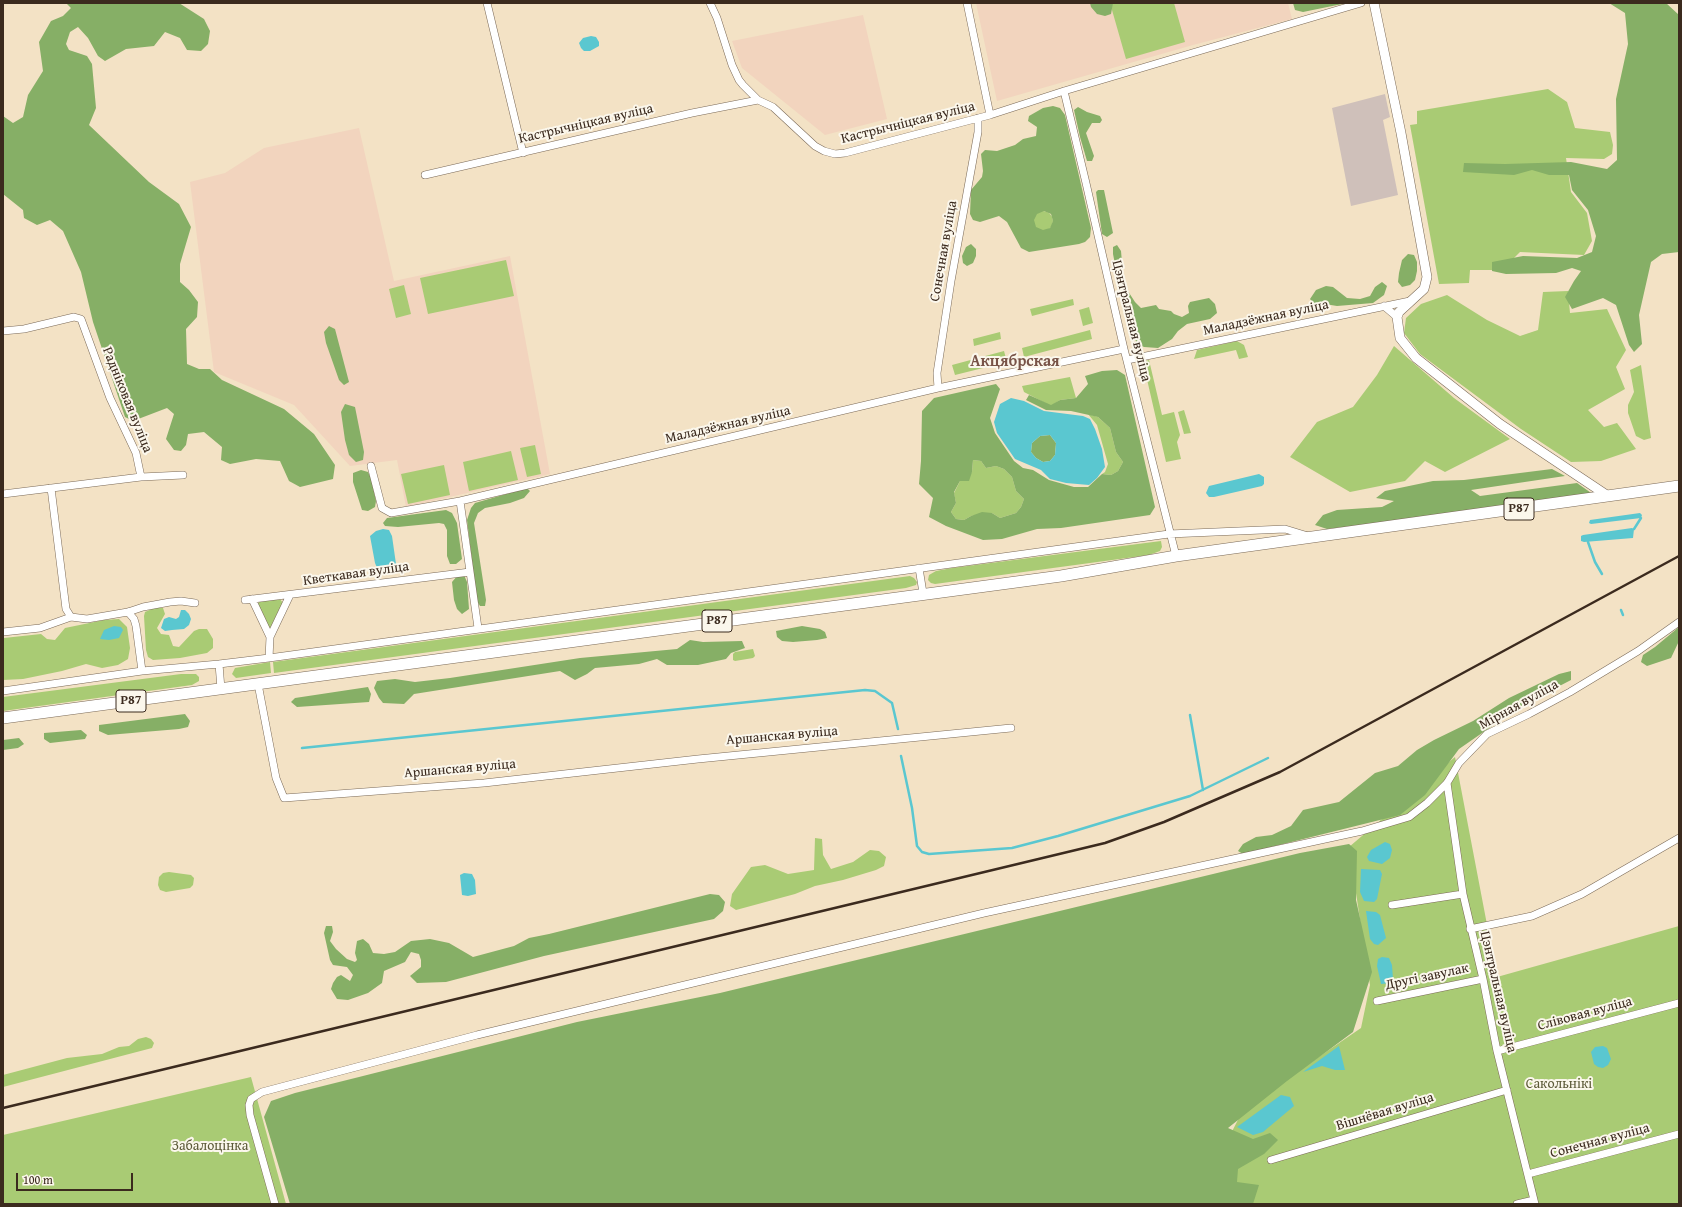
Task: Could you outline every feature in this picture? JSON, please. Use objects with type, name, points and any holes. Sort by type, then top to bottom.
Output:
[{"type":"main road","name":"Р87","points":[[3,718],[923,593],[1061,576],[1176,556],[1679,486]]},
{"type":"street","points":[[487,3],[523,153]]},
{"type":"street","points":[[710,3],[717,18],[732,64],[739,80],[743,86],[758,100]]},
{"type":"street","points":[[967,3],[990,115]]},
{"type":"street","name":"Кастрычніцкая вуліца","points":[[425,175],[692,113],[758,100],[773,107],[815,146],[824,152],[835,154],[845,153],[990,115],[1064,91],[1361,3]]},
{"type":"street","points":[[1374,3],[1401,133],[1426,277],[1424,289],[1402,308],[1396,317]]},
{"type":"street","name":"Цэнтральная вуліца","points":[[1064,91],[1126,360],[1155,470],[1169,534],[1176,556]]},
{"type":"street","name":"Сонечная вуліца","points":[[938,388],[937,373],[951,281],[978,132],[978,118]]},
{"type":"street","name":"Маладзёжная вуліца","points":[[1126,360],[1411,301]]},
{"type":"street","points":[[1384,306],[1396,317],[1400,338],[1416,358],[1500,424],[1608,496]]},
{"type":"street","name":"Радніковая вуліца","points":[[3,331],[24,329],[74,317],[81,319],[110,398],[136,453],[141,477]]},
{"type":"street","name":"Маладзёжная вуліца","points":[[371,466],[382,508],[391,513],[460,501],[938,388],[1124,349]]},
{"type":"street","points":[[3,494],[141,477],[183,475]]},
{"type":"street","points":[[51,488],[66,609],[71,617]]},
{"type":"street","points":[[460,501],[478,628]]},
{"type":"street","points":[[3,691],[142,671],[269,658],[1169,534],[1285,529],[1312,537]]},
{"type":"street","points":[[919,568],[923,593]]},
{"type":"street","name":"Кветкавая вуліца","points":[[270,637],[248,600],[470,572]]},
{"type":"street","points":[[269,658],[270,637],[290,595]]},
{"type":"street","points":[[3,632],[40,628],[71,617],[87,619],[128,612],[143,607],[170,602],[181,601],[195,603]]},
{"type":"street","points":[[128,612],[134,619],[136,626],[142,671]]},
{"type":"street","name":"Мірная вуліца","points":[[275,1204],[250,1115],[249,1105],[251,1099],[262,1092],[477,1035],[984,913],[1362,831],[1409,817],[1427,803],[1447,783],[1459,763],[1487,734],[1570,692],[1638,651],[1679,622]]},
{"type":"street","points":[[219,664],[221,689]]},
{"type":"street","name":"Аршанская вуліца","points":[[258,684],[276,778],[284,798],[484,783],[698,759],[1011,728]]},
{"type":"street","name":"Цэнтральная вуліца","points":[[1447,783],[1463,894],[1470,929],[1483,978],[1497,1051],[1534,1202]]},
{"type":"street","points":[[1470,929],[1532,916],[1582,894],[1679,838]]},
{"type":"street","points":[[1392,906],[1463,894]]},
{"type":"street","name":"Другі завулак","points":[[1377,1001],[1483,978]]},
{"type":"street","name":"Слівовая вуліца","points":[[1497,1051],[1679,1003]]},
{"type":"street","name":"Вішнёвая вуліца","points":[[1272,1160],[1507,1090]]},
{"type":"street","name":"Сонечная вуліца","points":[[1528,1174],[1679,1134]]},
{"type":"street","points":[[1517,1204],[1534,1202]]},
{"type":"shaded area","points":[[976,3],[1288,3],[1292,19],[1193,45],[997,101]]},
{"type":"shaded area","points":[[863,15],[887,119],[825,135],[742,68],[732,41]]},
{"type":"shaded area","points":[[1385,94],[1390,117],[1383,120],[1398,195],[1351,206],[1332,108]]},
{"type":"shaded area","points":[[359,128],[394,281],[510,256],[550,474],[406,507],[397,460],[350,466],[294,405],[214,372],[190,182],[225,173],[264,148]]},
{"type":"green space","points":[[66,3],[179,3],[204,19],[210,31],[208,44],[201,51],[187,50],[180,38],[165,32],[154,46],[126,49],[105,61],[98,56],[88,38],[78,27],[70,32],[66,44],[69,50],[87,56],[92,64],[96,108],[89,125],[149,182],[179,204],[191,227],[180,264],[180,282],[189,290],[198,302],[197,317],[186,329],[187,364],[199,369],[210,369],[222,380],[284,409],[314,434],[335,465],[333,479],[300,487],[289,481],[280,461],[256,459],[230,464],[221,460],[222,447],[204,432],[188,434],[186,445],[181,451],[174,450],[166,439],[174,414],[167,408],[133,421],[125,417],[93,322],[81,272],[63,231],[50,220],[37,225],[24,218],[23,210],[3,194],[3,116],[13,123],[23,117],[28,95],[43,71],[39,42],[51,21],[63,16],[71,8]]},
{"type":"green space","points":[[1090,3],[1113,3],[1111,14],[1105,16],[1097,14],[1091,7]]},
{"type":"green space","points":[[1110,3],[1174,3],[1185,42],[1126,59]]},
{"type":"green space","points":[[1293,3],[1347,3],[1303,12],[1295,10]]},
{"type":"green space","points":[[1609,3],[1666,3],[1679,15],[1679,252],[1662,254],[1651,262],[1639,315],[1642,344],[1634,352],[1629,345],[1616,305],[1603,298],[1572,309],[1565,297],[1581,271],[1572,268],[1556,273],[1506,274],[1492,271],[1492,262],[1523,256],[1577,258],[1592,252],[1596,236],[1588,210],[1572,190],[1569,175],[1549,175],[1532,170],[1514,175],[1463,172],[1464,163],[1505,164],[1571,162],[1607,169],[1617,160],[1616,99],[1628,44],[1625,13]]},
{"type":"green space","points":[[1548,89],[1567,102],[1575,128],[1610,132],[1613,145],[1612,154],[1604,159],[1566,158],[1571,192],[1587,213],[1592,241],[1584,255],[1520,252],[1502,270],[1470,270],[1469,283],[1439,284],[1410,125],[1417,124],[1417,111]]},
{"type":"green space","points":[[1053,106],[1060,108],[1065,115],[1091,228],[1090,237],[1085,242],[1029,252],[1021,248],[1007,222],[999,216],[980,222],[973,220],[970,214],[971,190],[982,177],[983,171],[981,154],[985,150],[997,151],[1015,145],[1023,139],[1036,136],[1037,127],[1028,121],[1029,116],[1043,108]],"holes":[[[1044,211],[1051,214],[1053,221],[1050,228],[1043,230],[1036,227],[1034,220],[1037,214]]]},
{"type":"green space","points":[[1078,107],[1087,112],[1100,116],[1102,120],[1100,123],[1092,123],[1086,133],[1094,156],[1092,161],[1087,161],[1080,137],[1074,110]]},
{"type":"green space","points":[[1098,190],[1104,190],[1113,233],[1107,237],[1102,234],[1096,192]]},
{"type":"green space","points":[[1043,211],[1050,214],[1053,221],[1050,228],[1043,231],[1036,228],[1033,221],[1036,214]]},
{"type":"green space","points":[[971,244],[976,249],[976,256],[973,263],[967,266],[963,263],[962,256],[966,247]]},
{"type":"green space","points":[[1117,245],[1121,251],[1124,285],[1135,302],[1141,308],[1156,305],[1159,309],[1171,311],[1182,317],[1189,313],[1188,306],[1190,302],[1209,298],[1215,304],[1217,313],[1210,319],[1187,324],[1178,331],[1172,339],[1158,348],[1144,347],[1138,344],[1132,335],[1129,325],[1131,313],[1121,294],[1113,254],[1113,247]]},
{"type":"green space","points":[[1408,254],[1414,255],[1417,262],[1417,271],[1415,280],[1410,285],[1402,287],[1398,282],[1399,273],[1402,260]]},
{"type":"green space","points":[[506,260],[514,296],[428,314],[420,278]]},
{"type":"green space","points":[[1382,282],[1387,286],[1384,295],[1373,303],[1337,306],[1314,304],[1310,299],[1316,290],[1326,286],[1333,287],[1347,298],[1360,299],[1370,296],[1375,287]]},
{"type":"green space","points":[[404,285],[411,314],[396,318],[389,289]]},
{"type":"green space","points":[[1568,291],[1570,313],[1607,309],[1626,350],[1616,367],[1625,389],[1588,410],[1604,427],[1617,423],[1636,449],[1601,461],[1571,462],[1521,429],[1420,354],[1404,333],[1406,318],[1421,304],[1447,295],[1487,320],[1520,336],[1538,330],[1543,292]]},
{"type":"green space","points":[[1073,299],[1074,305],[1032,316],[1030,309]]},
{"type":"green space","points":[[1089,307],[1093,323],[1083,326],[1079,310]]},
{"type":"green space","points":[[329,326],[335,329],[349,382],[344,385],[339,380],[326,343],[324,332]]},
{"type":"green space","points":[[1090,330],[1092,339],[1024,357],[1022,348]]},
{"type":"green space","points":[[1000,332],[1001,339],[974,346],[973,339]]},
{"type":"green space","points":[[1237,341],[1244,345],[1248,357],[1239,359],[1236,350],[1194,359],[1197,350]]},
{"type":"green space","points":[[1394,346],[1454,398],[1510,439],[1445,472],[1425,461],[1405,481],[1350,492],[1290,457],[1317,422],[1353,407],[1377,375]]},
{"type":"green space","points":[[1004,351],[1007,362],[955,375],[952,365]]},
{"type":"green space","points":[[1149,360],[1162,415],[1174,412],[1180,435],[1177,442],[1181,459],[1166,462],[1143,362]]},
{"type":"green space","points":[[1641,365],[1651,438],[1644,440],[1636,436],[1628,413],[1628,405],[1634,392],[1630,370]]},
{"type":"green space","points":[[1117,370],[1125,375],[1155,507],[1150,515],[1061,528],[1037,529],[1002,539],[983,540],[946,526],[929,517],[933,498],[919,484],[922,411],[934,398],[996,384],[1000,389],[990,418],[995,433],[1014,461],[1023,468],[1033,470],[1049,480],[1074,487],[1088,487],[1102,474],[1111,475],[1118,471],[1123,462],[1116,452],[1110,428],[1098,417],[1071,411],[1046,410],[1026,400],[1029,395],[1051,405],[1060,400],[1076,398],[1088,384],[1085,376],[1102,371]],"holes":[[[973,460],[981,461],[986,468],[996,466],[1004,469],[1012,477],[1016,491],[1024,499],[1021,507],[1016,513],[1000,518],[992,513],[982,512],[964,520],[956,519],[951,512],[956,503],[954,492],[960,481],[969,481],[972,472]]]},
{"type":"green space","points":[[1070,377],[1076,398],[1060,400],[1051,406],[1024,392],[1022,386]]},
{"type":"green space","points":[[345,404],[355,407],[364,452],[363,460],[356,462],[349,455],[345,440],[341,412]]},
{"type":"green space","points":[[1184,410],[1191,433],[1184,434],[1178,412]]},
{"type":"green space","points":[[1088,414],[1098,417],[1110,428],[1116,452],[1123,462],[1118,471],[1111,475],[1102,474],[1105,472],[1108,464],[1097,425]]},
{"type":"green space","points":[[1050,435],[1056,443],[1055,455],[1050,461],[1043,462],[1036,458],[1031,452],[1032,443],[1040,436]]},
{"type":"green space","points":[[535,445],[541,474],[527,477],[520,448]]},
{"type":"green space","points":[[511,451],[518,480],[469,491],[463,462]]},
{"type":"green space","points":[[973,460],[981,461],[986,468],[996,466],[1004,469],[1012,477],[1016,491],[1024,499],[1021,507],[1016,513],[1000,518],[992,513],[971,516],[964,520],[956,519],[951,512],[956,503],[954,493],[960,481],[972,472]]},
{"type":"green space","points":[[444,465],[450,495],[408,504],[401,474]]},
{"type":"green space","points":[[1552,469],[1565,476],[1471,490],[1480,496],[1577,483],[1594,495],[1516,507],[1327,529],[1315,525],[1323,515],[1337,510],[1382,507],[1394,501],[1376,498],[1385,491],[1433,481],[1464,480]]},
{"type":"green space","points":[[361,470],[368,472],[371,478],[376,501],[375,507],[368,511],[362,510],[353,482],[353,473]]},
{"type":"green space","points":[[527,488],[530,491],[524,498],[510,503],[485,508],[478,513],[474,523],[486,600],[485,606],[480,606],[477,601],[467,520],[471,508],[475,503]]},
{"type":"green space","points":[[446,510],[452,513],[457,523],[462,559],[456,564],[450,564],[447,556],[447,530],[444,524],[439,523],[398,527],[385,526],[383,523],[387,518]]},
{"type":"green space","points":[[1161,541],[1162,547],[1160,551],[1149,555],[935,584],[928,580],[929,575],[936,571],[952,568]]},
{"type":"green space","points":[[458,575],[464,575],[467,582],[469,609],[462,614],[457,609],[454,600],[452,582]]},
{"type":"green space","points":[[910,576],[917,582],[916,585],[906,588],[274,673],[273,662]]},
{"type":"green space","points":[[280,599],[283,603],[269,630],[257,605],[260,601]]},
{"type":"green space","points":[[154,608],[163,608],[165,614],[157,628],[161,634],[169,635],[173,646],[179,647],[194,631],[199,629],[207,629],[213,639],[213,648],[207,653],[180,658],[153,660],[148,657],[146,650],[144,616],[145,612]]},
{"type":"green space","points":[[119,619],[127,627],[130,648],[128,659],[118,665],[102,668],[86,664],[62,671],[23,679],[3,680],[4,638],[41,634],[47,639],[55,640],[65,628],[104,620]]},
{"type":"green space","points":[[802,626],[820,629],[825,632],[827,638],[793,642],[782,641],[777,637],[776,631]]},
{"type":"green space","points":[[1679,627],[1679,641],[1671,658],[1647,666],[1641,662],[1643,655]]},
{"type":"green space","points":[[690,640],[703,642],[742,641],[745,648],[731,653],[726,659],[698,665],[667,665],[657,659],[639,664],[595,668],[575,680],[560,671],[414,694],[404,704],[383,703],[374,688],[377,681],[395,679],[415,682],[580,658],[677,649]]},
{"type":"green space","points":[[753,649],[755,656],[753,658],[733,660],[733,654],[735,652]]},
{"type":"green space","points":[[270,662],[271,673],[236,678],[232,674],[235,668]]},
{"type":"green space","points":[[1571,671],[1571,680],[1521,706],[1459,749],[1425,795],[1400,815],[1243,854],[1238,851],[1243,844],[1256,837],[1272,835],[1291,826],[1303,810],[1339,802],[1375,773],[1398,766],[1417,750],[1473,721],[1509,698],[1559,674]]},
{"type":"green space","points":[[181,674],[196,674],[199,677],[199,681],[192,685],[3,711],[3,697]]},
{"type":"green space","points":[[368,687],[371,694],[369,702],[297,707],[291,702],[295,698]]},
{"type":"green space","points":[[185,714],[190,721],[188,727],[179,729],[108,735],[99,731],[99,725]]},
{"type":"green space","points":[[81,730],[87,735],[85,739],[50,743],[44,739],[44,733]]},
{"type":"green space","points":[[19,738],[24,744],[18,748],[3,750],[3,740]]},
{"type":"green space","name":"Сакольнікі","points":[[1455,757],[1497,977],[1679,926],[1679,1204],[1195,1204],[1244,1108],[1361,1028],[1370,985],[1349,847]]},
{"type":"green space","points":[[815,838],[822,839],[823,855],[831,869],[853,862],[870,850],[879,851],[886,857],[884,866],[876,870],[843,880],[815,886],[795,894],[736,910],[730,906],[732,894],[751,867],[765,865],[788,874],[814,870]]},
{"type":"green space","points":[[1349,844],[1357,851],[1356,900],[1372,972],[1353,1032],[1287,1081],[1228,1128],[1253,1139],[1270,1133],[1278,1140],[1264,1154],[1238,1169],[1237,1182],[1259,1185],[1253,1204],[290,1204],[264,1117],[271,1101],[295,1093],[577,1022],[720,993],[1300,853]]},
{"type":"green space","points":[[169,872],[191,875],[194,878],[193,885],[190,888],[166,892],[160,890],[158,885],[159,877],[163,873]]},
{"type":"green space","points":[[710,894],[719,895],[725,902],[723,911],[714,919],[544,956],[446,982],[417,983],[410,976],[421,967],[421,960],[419,954],[411,952],[405,962],[384,971],[382,983],[368,993],[348,1000],[337,999],[331,989],[337,977],[341,975],[350,981],[353,975],[347,967],[333,965],[330,960],[324,933],[326,926],[332,926],[333,932],[330,941],[336,949],[347,959],[355,962],[357,960],[355,953],[357,941],[363,939],[369,944],[373,953],[384,954],[395,952],[411,941],[430,939],[449,943],[473,957],[514,946],[529,938]]},
{"type":"green space","points":[[146,1037],[151,1039],[154,1043],[152,1048],[3,1087],[3,1075],[67,1058],[102,1054],[119,1047],[129,1046],[138,1039]]},
{"type":"green space","name":"Забалоцінка","points":[[251,1077],[286,1204],[3,1204],[3,1135]]},
{"type":"water","points":[[591,36],[596,37],[599,42],[599,46],[590,51],[584,51],[579,43],[583,38]]},
{"type":"water","points":[[1011,398],[1024,401],[1044,411],[1083,416],[1090,419],[1102,449],[1105,467],[1097,478],[1089,485],[1066,483],[1050,479],[1041,470],[1015,459],[997,433],[994,422],[1000,404]],"holes":[[[1050,435],[1056,443],[1055,455],[1050,461],[1043,462],[1036,458],[1031,452],[1032,443],[1040,436]]]},
{"type":"water","points":[[1259,474],[1264,477],[1264,484],[1262,486],[1214,497],[1209,497],[1206,493],[1209,486]]},
{"type":"water","points":[[1640,513],[1642,515],[1641,518],[1589,523],[1590,520]]},
{"type":"water","points":[[1632,528],[1634,529],[1633,538],[1581,541],[1581,536],[1583,535]]},
{"type":"water","points":[[383,529],[389,530],[392,536],[396,564],[395,568],[382,573],[378,570],[375,563],[370,536],[376,531]]},
{"type":"water","points":[[181,610],[185,610],[189,614],[191,619],[189,625],[184,629],[165,631],[161,628],[164,619],[169,617],[176,619],[179,617]]},
{"type":"water","points":[[114,626],[121,627],[123,630],[119,638],[109,640],[100,639],[104,630]]},
{"type":"water","points":[[1385,842],[1390,844],[1392,850],[1390,858],[1382,864],[1369,861],[1367,857],[1371,850]]},
{"type":"water","points":[[1361,869],[1380,870],[1382,874],[1377,899],[1374,902],[1364,901],[1360,892]]},
{"type":"water","points":[[464,873],[472,874],[475,880],[476,894],[468,896],[462,895],[460,875]]},
{"type":"water","points":[[1366,911],[1376,912],[1380,915],[1386,938],[1378,945],[1374,944],[1370,939]]},
{"type":"water","points":[[1382,957],[1389,958],[1392,965],[1393,979],[1391,983],[1381,984],[1377,966],[1378,959]]},
{"type":"water","points":[[1339,1046],[1345,1070],[1335,1070],[1322,1066],[1303,1072]]},
{"type":"water","points":[[1603,1046],[1607,1048],[1611,1059],[1608,1065],[1603,1068],[1594,1064],[1591,1052],[1595,1047]]},
{"type":"water","points":[[1281,1095],[1290,1097],[1294,1106],[1263,1132],[1253,1135],[1237,1127]]},
{"type":"waterway","points":[[1634,529],[1641,518]]},
{"type":"waterway","points":[[1588,542],[1595,562],[1602,574]]},
{"type":"waterway","points":[[1621,610],[1623,615]]},
{"type":"waterway","points":[[302,748],[865,690],[875,691],[892,703],[898,729]]},
{"type":"waterway","points":[[1190,715],[1203,790]]},
{"type":"waterway","points":[[901,756],[912,808],[917,846],[922,852],[929,854],[1012,848],[1058,836],[1190,796],[1268,758]]},
{"type":"railway","points":[[3,1108],[1105,843],[1164,822],[1280,772],[1679,556]]},
{"type":"district","name":"Акцябрская","points":[[1015,362]]}]
